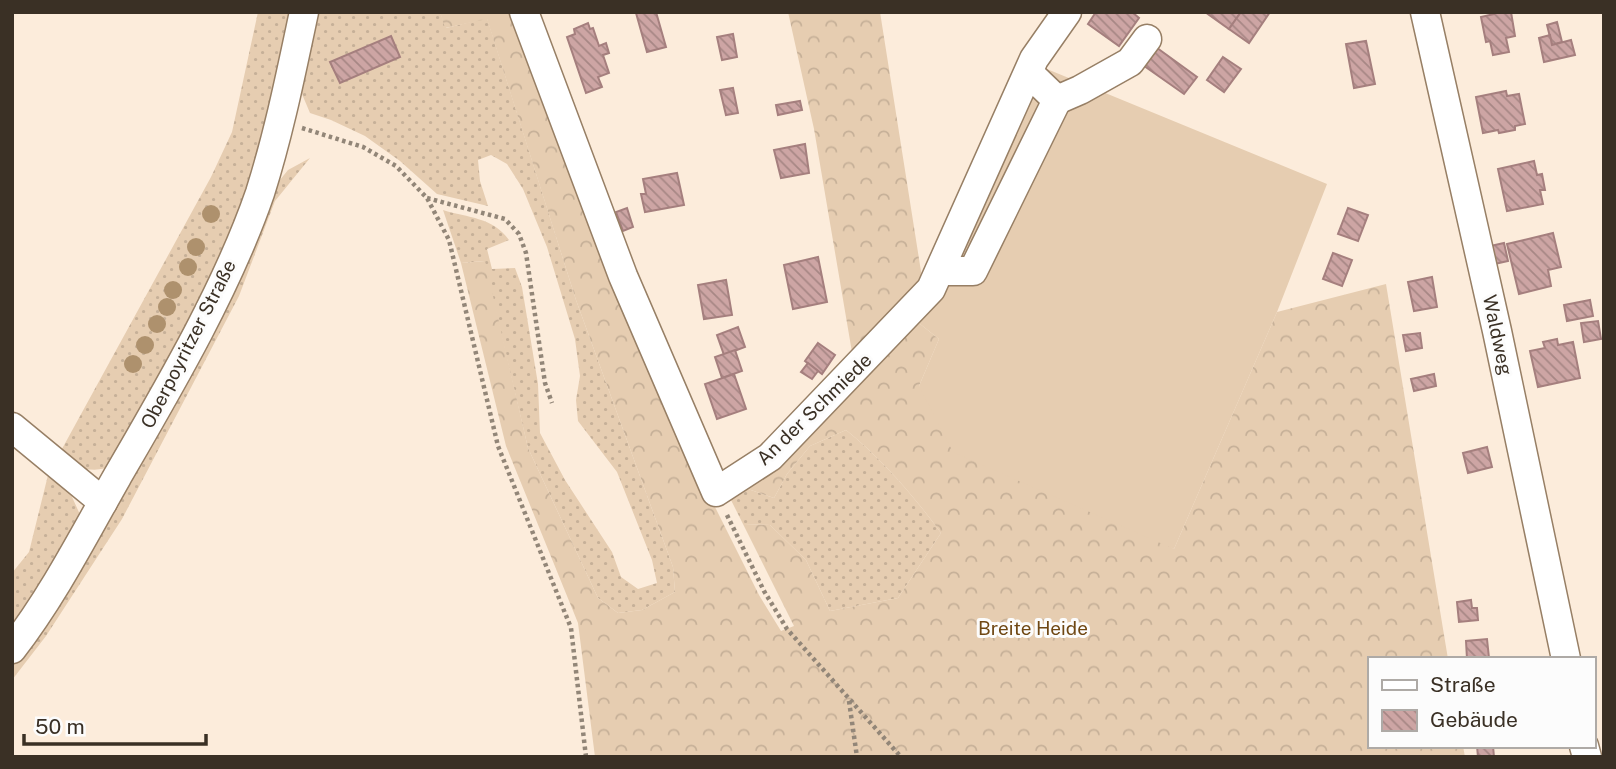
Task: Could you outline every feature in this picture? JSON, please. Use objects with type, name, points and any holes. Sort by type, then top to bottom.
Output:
[{"type":"street","name":"Oberpoyritzer Straße","points":[[12,649],[34,621],[157,408],[221,285],[259,195],[282,121],[304,12]]},
{"type":"street","points":[[524,12],[623,276],[716,492]]},
{"type":"street","name":"An der Schmiede","points":[[716,492],[770,457],[931,289],[1034,59],[1067,12]]},
{"type":"street","name":"Waldweg","points":[[1426,12],[1566,657]]},
{"type":"street","points":[[940,271],[973,271],[1057,100],[1130,62],[1147,39]]},
{"type":"street","points":[[1029,72],[1057,100]]},
{"type":"street","points":[[12,427],[103,502]]},
{"type":"path","points":[[282,121],[363,147],[396,166],[427,198],[449,240],[498,446],[571,628],[586,757]]},
{"type":"path","points":[[427,198],[505,219],[519,234],[526,253],[545,383],[552,403]]},
{"type":"path","points":[[716,492],[764,591],[787,629],[901,757]]},
{"type":"path","points":[[849,700],[857,757]]},
{"type":"green space","points":[[258,12],[291,12],[272,124],[214,279],[114,465],[92,470],[57,458],[211,177],[232,132]]},
{"type":"green space","points":[[312,12],[440,12],[446,28],[487,18],[576,300],[673,567],[675,592],[642,610],[618,613],[598,598],[528,448],[484,261],[461,263],[443,210],[488,223],[503,232],[509,240],[487,249],[492,269],[515,268],[522,287],[538,384],[540,433],[565,480],[612,552],[621,577],[638,589],[657,583],[652,560],[617,472],[578,421],[576,400],[580,376],[575,339],[547,247],[523,189],[507,164],[491,155],[478,160],[480,181],[488,206],[437,194],[400,161],[365,136],[310,113],[299,87]]},
{"type":"green space","name":"Breite Heide","points":[[440,12],[517,12],[711,499],[759,595],[781,631],[794,626],[743,524],[770,525],[806,560],[830,611],[898,598],[941,533],[897,478],[846,430],[810,446],[787,474],[774,498],[742,487],[915,320],[939,339],[919,386],[1174,549],[1277,312],[1386,284],[1448,657],[1368,657],[1368,748],[1463,748],[1465,757],[595,757],[578,623],[506,446],[461,263],[485,261],[528,448],[598,598],[618,613],[642,610],[675,592],[673,567],[576,300],[487,19],[445,28]]},
{"type":"green space","points":[[788,12],[880,12],[923,284],[854,364],[814,129]]},
{"type":"green space","points":[[1042,67],[1327,184],[1277,312],[1174,549],[953,452],[919,386],[939,339],[915,320]]},
{"type":"green space","points":[[310,158],[275,201],[239,296],[122,519],[46,636],[12,680],[12,657],[271,191],[288,170]]},
{"type":"green space","points":[[846,430],[897,478],[941,533],[898,598],[830,611],[806,560],[770,525],[743,524],[729,496],[742,487],[774,498],[787,474],[810,446]]},
{"type":"green space","points":[[50,467],[68,488],[82,519],[12,631],[12,573],[29,552]]},
{"type":"building","points":[[656,12],[666,47],[647,52],[636,13]]},
{"type":"building","points":[[1096,12],[1132,12],[1139,18],[1119,46],[1088,24]]},
{"type":"building","points":[[1205,12],[1241,12],[1229,29]]},
{"type":"building","points":[[1241,12],[1270,12],[1249,43],[1229,29]]},
{"type":"building","points":[[1493,12],[1511,12],[1515,36],[1506,38],[1509,52],[1493,55],[1490,41],[1486,42],[1481,17],[1494,14]]},
{"type":"building","points":[[1557,22],[1562,42],[1552,45],[1547,25]]},
{"type":"building","points":[[588,23],[590,29],[593,28],[599,46],[606,43],[609,53],[603,55],[609,73],[598,77],[602,87],[586,93],[567,37],[575,34],[574,29]]},
{"type":"building","points":[[733,34],[737,57],[722,60],[717,37]]},
{"type":"building","points":[[1550,35],[1552,45],[1571,40],[1575,55],[1544,62],[1539,38]]},
{"type":"building","points":[[391,36],[400,57],[340,83],[330,62]]},
{"type":"building","points":[[1366,41],[1375,84],[1354,88],[1346,44]]},
{"type":"building","points":[[1153,45],[1197,77],[1184,94],[1140,63]]},
{"type":"building","points":[[1223,57],[1241,69],[1224,92],[1207,80]]},
{"type":"building","points":[[733,88],[738,113],[726,115],[720,90]]},
{"type":"building","points":[[1506,91],[1507,96],[1519,94],[1525,124],[1515,126],[1515,130],[1483,133],[1476,97]]},
{"type":"building","points":[[800,101],[802,110],[778,115],[776,105]]},
{"type":"building","points":[[805,144],[809,173],[781,178],[774,150]]},
{"type":"building","points":[[1534,161],[1537,175],[1542,174],[1545,190],[1540,190],[1543,204],[1507,211],[1498,169]]},
{"type":"building","points":[[677,173],[684,205],[645,212],[641,194],[646,194],[643,179]]},
{"type":"building","points":[[627,208],[633,227],[623,231],[616,212]]},
{"type":"building","points":[[1348,208],[1368,215],[1358,241],[1338,234]]},
{"type":"building","points":[[1553,233],[1561,267],[1548,270],[1551,286],[1519,294],[1507,244]]},
{"type":"building","points":[[1504,243],[1508,261],[1490,265],[1486,247]]},
{"type":"building","points":[[1333,253],[1352,260],[1342,286],[1323,279]]},
{"type":"building","points":[[818,257],[827,302],[793,309],[784,265]]},
{"type":"building","points":[[1432,277],[1437,307],[1414,311],[1408,282]]},
{"type":"building","points":[[726,280],[732,315],[704,319],[698,285]]},
{"type":"building","points":[[1590,300],[1593,316],[1567,321],[1564,305]]},
{"type":"building","points":[[1598,321],[1601,339],[1584,342],[1581,323]]},
{"type":"building","points":[[738,327],[745,347],[724,355],[717,335]]},
{"type":"building","points":[[1420,333],[1422,348],[1406,351],[1403,335]]},
{"type":"building","points":[[1557,339],[1558,345],[1573,342],[1580,378],[1538,387],[1530,351],[1545,348],[1543,342]]},
{"type":"building","points":[[818,343],[835,355],[822,374],[805,361]]},
{"type":"building","points":[[735,350],[742,371],[722,378],[715,357]]},
{"type":"building","points":[[808,363],[818,371],[812,379],[801,372]]},
{"type":"building","points":[[734,374],[746,409],[717,419],[705,384]]},
{"type":"building","points":[[1434,374],[1436,386],[1414,391],[1411,379]]},
{"type":"building","points":[[1487,447],[1492,467],[1468,473],[1463,453]]},
{"type":"building","points":[[1471,600],[1472,608],[1477,608],[1478,620],[1459,622],[1457,602]]},
{"type":"building","points":[[1487,639],[1489,657],[1467,657],[1466,641]]},
{"type":"building","points":[[1477,748],[1493,748],[1494,757],[1478,757]]}]
